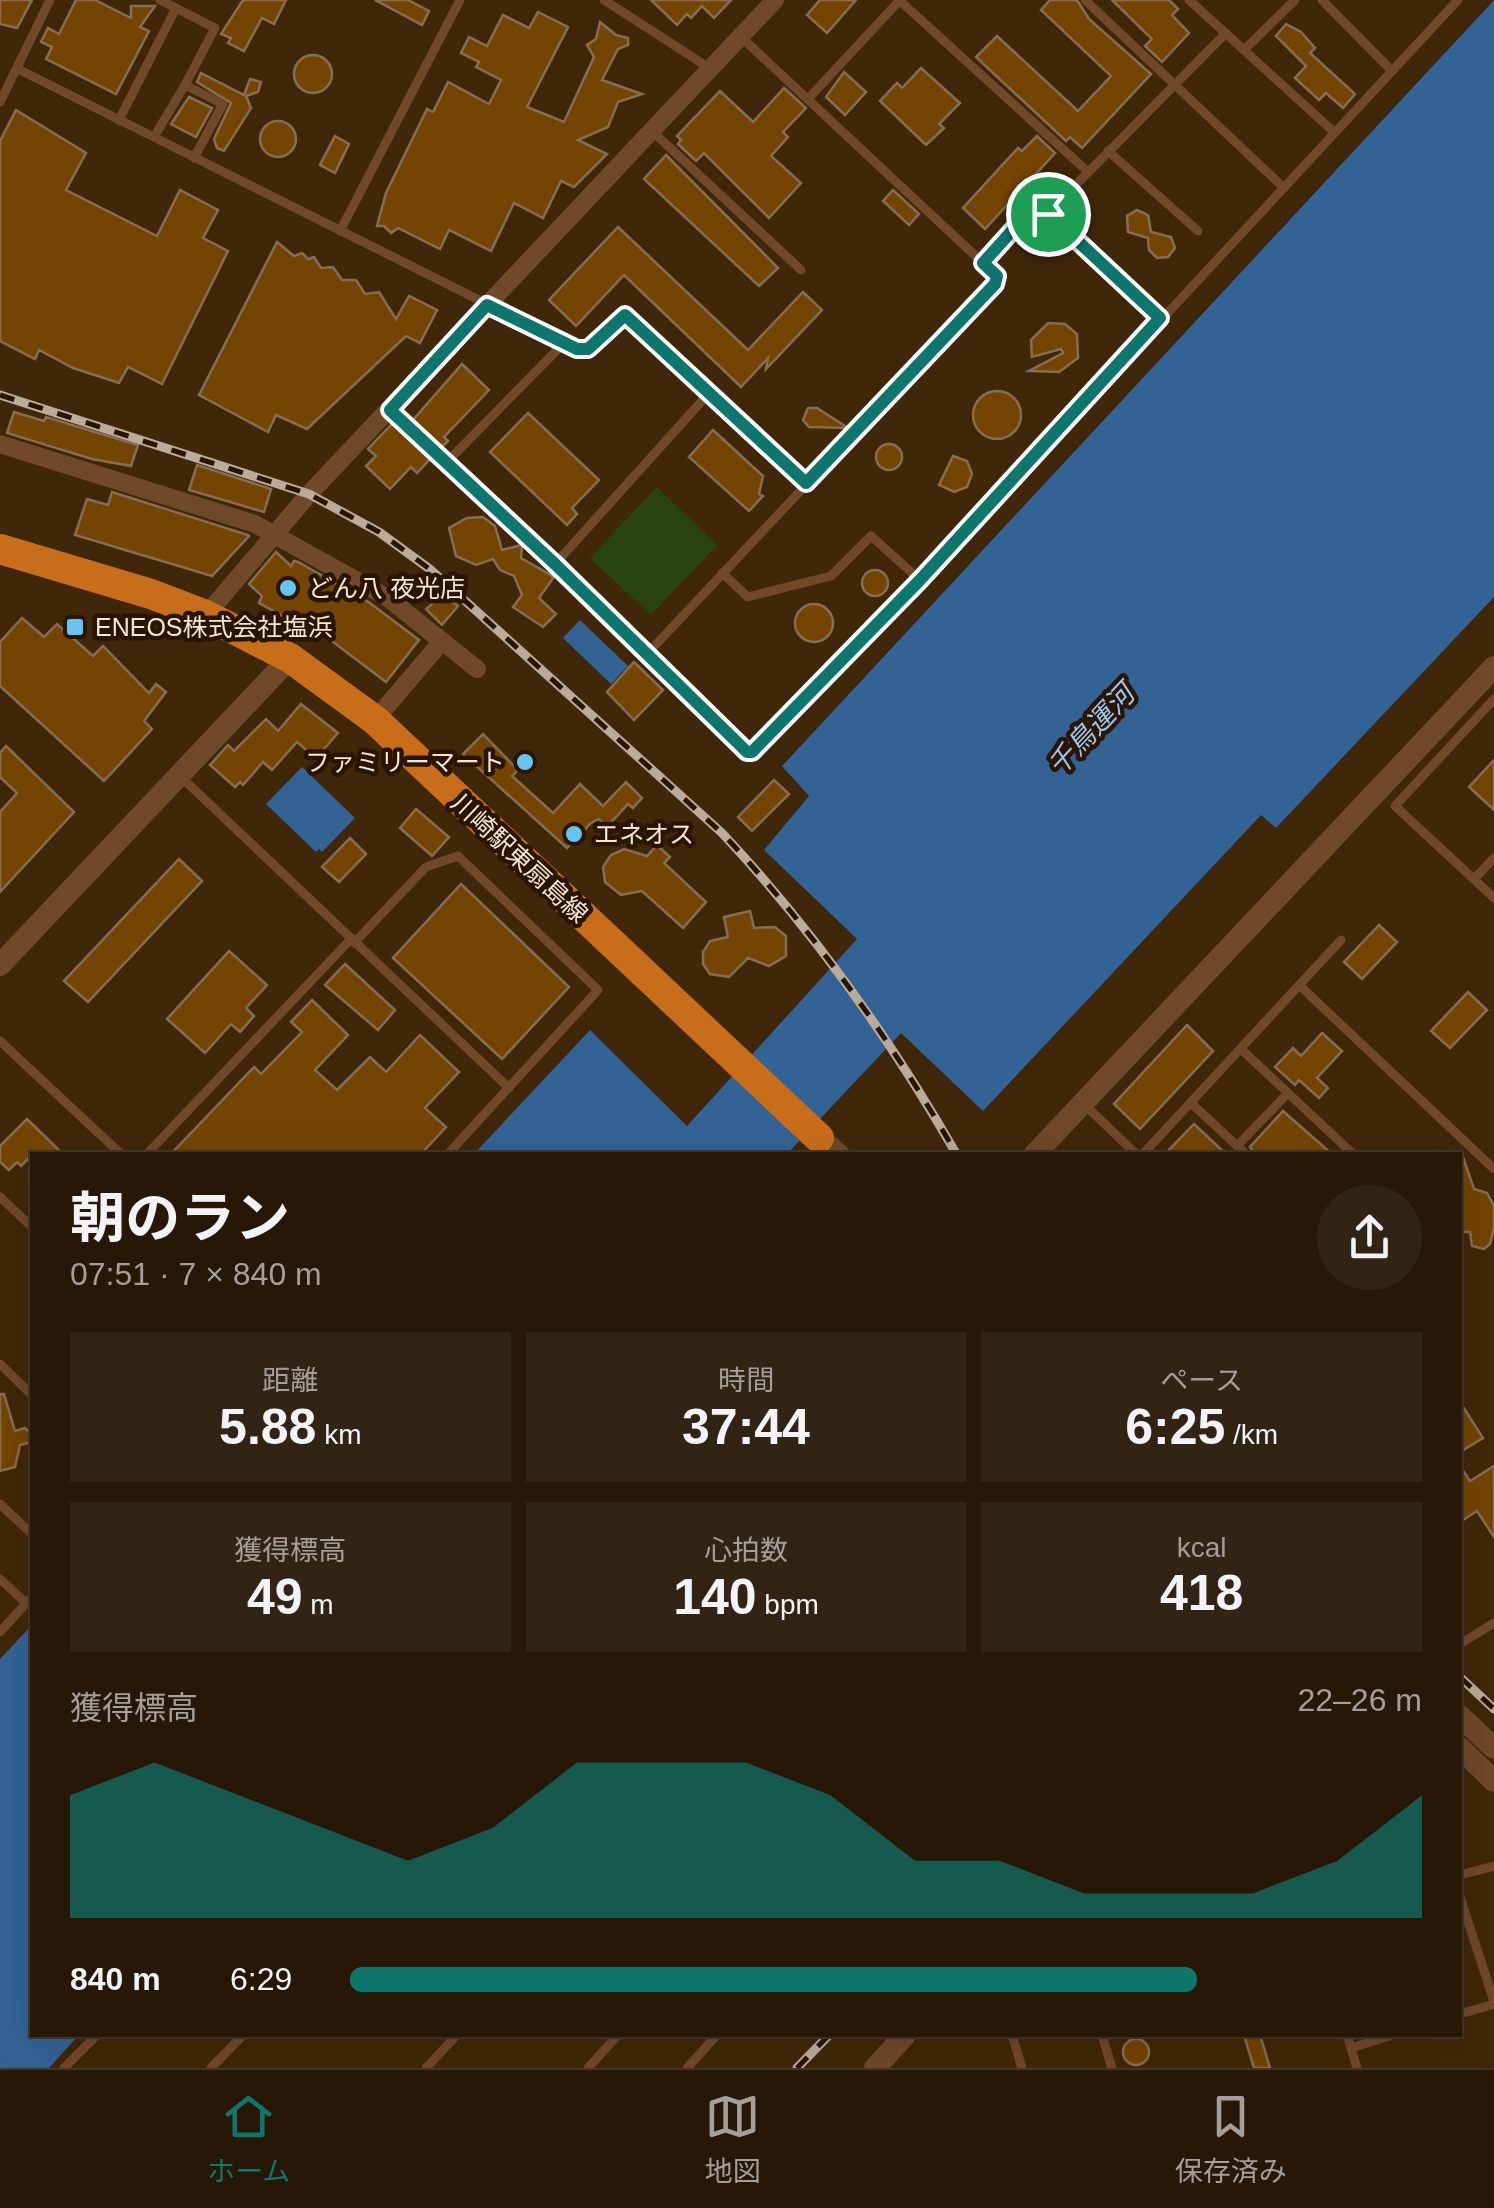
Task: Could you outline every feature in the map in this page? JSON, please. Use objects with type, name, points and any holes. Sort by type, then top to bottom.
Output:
[{"type":"highway","name":"川崎駅東扇島線","points":[[0,549],[206,615],[290,658],[375,720],[735,1062],[829,1146]]},
{"type":"street","points":[[206,615],[273,535],[776,0]]},
{"type":"street","points":[[0,444],[255,524],[388,598],[477,669]]},
{"type":"street","points":[[375,720],[442,641]]},
{"type":"street","points":[[0,965],[290,658]]},
{"type":"street","points":[[1037,1152],[1494,666]]},
{"type":"street","points":[[1462,1718],[1494,1748]]},
{"type":"street","points":[[1462,1750],[1494,1781]]},
{"type":"street","points":[[875,2068],[903,2037]]},
{"type":"lane","points":[[0,102],[50,0]]},
{"type":"lane","points":[[154,137],[215,28],[160,0]]},
{"type":"lane","points":[[340,232],[460,0]]},
{"type":"lane","points":[[604,0],[711,69]]},
{"type":"lane","points":[[808,100],[900,0],[1087,171]]},
{"type":"lane","points":[[1085,0],[1284,188]]},
{"type":"lane","points":[[1190,0],[1334,132]]},
{"type":"lane","points":[[1244,50],[1295,0]]},
{"type":"lane","points":[[1322,0],[1392,71]]},
{"type":"lane","points":[[390,410],[747,752],[752,752],[920,580],[1458,0]]},
{"type":"lane","points":[[119,120],[176,8]]},
{"type":"lane","points":[[1048,214],[1226,33]]},
{"type":"lane","points":[[648,654],[995,284],[997,276],[741,37]]},
{"type":"lane","points":[[18,68],[564,343],[588,349],[625,315],[806,483]]},
{"type":"lane","points":[[185,85],[222,104],[194,158]]},
{"type":"lane","points":[[652,131],[801,270]]},
{"type":"lane","points":[[1108,151],[1198,232]]},
{"type":"lane","points":[[983,263],[1037,203],[1160,318]]},
{"type":"lane","points":[[446,463],[564,343]]},
{"type":"lane","points":[[555,564],[709,393]]},
{"type":"lane","points":[[722,574],[748,596],[830,576],[871,536],[920,580]]},
{"type":"lane","points":[[1494,699],[1395,806],[1494,898]]},
{"type":"lane","points":[[180,775],[509,1088]]},
{"type":"lane","points":[[149,1152],[426,868],[458,856],[598,990],[450,1152]]},
{"type":"lane","points":[[1474,879],[1494,858]]},
{"type":"lane","points":[[1143,1152],[1341,940]]},
{"type":"lane","points":[[1298,985],[1494,1170]]},
{"type":"lane","points":[[0,1040],[119,1152]]},
{"type":"lane","points":[[1240,1048],[1351,1152]]},
{"type":"lane","points":[[1237,1146],[1288,1093]]},
{"type":"lane","points":[[1082,1102],[1137,1152]]},
{"type":"lane","points":[[1191,1102],[1244,1152]]},
{"type":"lane","points":[[0,1196],[30,1225]]},
{"type":"lane","points":[[0,1364],[30,1393]]},
{"type":"lane","points":[[0,1504],[30,1532]]},
{"type":"lane","points":[[0,1578],[30,1600],[0,1632]]},
{"type":"lane","points":[[1462,1643],[1494,1623]]},
{"type":"lane","points":[[1462,1874],[1494,1866]]},
{"type":"lane","points":[[1462,1903],[1494,2003],[1462,2013]]},
{"type":"lane","points":[[64,2068],[94,2037]]},
{"type":"lane","points":[[212,2068],[241,2037]]},
{"type":"lane","points":[[426,2068],[455,2037]]},
{"type":"lane","points":[[588,2068],[616,2037]]},
{"type":"lane","points":[[687,2068],[715,2037]]},
{"type":"lane","points":[[1013,2037],[1022,2068]]},
{"type":"lane","points":[[1103,2037],[1112,2068]]},
{"type":"lane","points":[[1348,2037],[1357,2068]]},
{"type":"lane","points":[[1351,2048],[1386,2037]]},
{"type":"shaded area","points":[[0,0],[1493,0],[782,765],[810,796],[764,850],[857,939],[687,1126],[590,1030],[476,1152],[30,1152],[30,1627],[0,1659]]},
{"type":"shaded area","points":[[1494,597],[1494,2068],[49,2068],[77,2037],[1462,2037],[1462,1152],[789,1152],[901,1032],[983,1110],[1261,814],[1276,828]]},
{"type":"green space","points":[[657,487],[717,545],[651,615],[590,558]]},
{"type":"water","name":"千鳥運河","points":[[1494,0],[1494,597],[1276,828],[1261,815],[983,1111],[901,1033],[789,1152],[476,1152],[590,1030],[687,1126],[857,939],[764,850],[809,796],[782,766]]},
{"type":"water","points":[[580,620],[628,666],[611,684],[563,638]]},
{"type":"water","points":[[302,767],[355,818],[322,852],[316,852],[266,804]]},
{"type":"water","points":[[30,1627],[30,2037],[77,2037],[49,2068],[0,2068],[0,1659]]},
{"type":"building","points":[[0,0],[32,0],[17,28],[0,24]]},
{"type":"building","points":[[76,0],[95,0],[131,18],[131,6],[155,6],[140,27],[149,31],[116,94],[46,59],[52,47],[41,42],[48,28],[59,34]]},
{"type":"building","points":[[243,0],[286,0],[274,24],[262,18],[244,51],[228,43],[231,38],[221,34]]},
{"type":"building","points":[[375,0],[408,0],[429,11],[422,25]]},
{"type":"building","points":[[651,0],[731,0],[714,18],[702,6],[677,25]]},
{"type":"building","points":[[820,0],[856,0],[827,33],[807,15]]},
{"type":"building","points":[[1050,0],[1077,0],[1089,19],[1151,74],[1082,148],[1070,137],[1066,141],[976,57],[997,36],[1078,111],[1111,76],[1041,10]]},
{"type":"building","points":[[1112,0],[1169,0],[1178,9],[1172,15],[1189,33],[1162,62],[1145,46],[1152,39]]},
{"type":"building","points":[[538,12],[568,27],[527,107],[564,122],[594,57],[587,45],[596,39],[600,22],[616,35],[628,38],[628,45],[618,49],[602,80],[642,94],[618,102],[608,127],[578,140],[607,154],[574,187],[561,181],[543,218],[514,203],[491,251],[449,230],[440,249],[398,228],[391,233],[384,226],[377,226],[386,193],[427,109],[433,112],[448,82],[489,104],[501,80],[476,67],[479,62],[461,53],[469,37],[487,46],[503,15],[529,28]]},
{"type":"building","points":[[1286,24],[1301,32],[1315,48],[1310,53],[1355,94],[1343,108],[1326,93],[1319,100],[1295,78],[1306,66],[1276,36]]},
{"type":"building","points":[[313,55],[326,61],[332,74],[326,87],[313,93],[300,87],[294,74],[300,61]]},
{"type":"building","points":[[921,68],[960,103],[939,124],[944,128],[926,145],[880,101],[897,83],[902,88]]},
{"type":"building","points":[[844,72],[866,92],[845,115],[826,97]]},
{"type":"building","points":[[201,73],[244,95],[250,79],[261,82],[258,92],[246,96],[251,108],[224,151],[217,148],[214,139],[231,103],[197,82]]},
{"type":"building","points":[[784,88],[806,108],[783,132],[788,137],[771,156],[801,183],[769,218],[704,153],[696,161],[678,144],[681,140],[677,136],[720,91],[753,122]]},
{"type":"building","points":[[189,97],[212,108],[196,137],[171,124]]},
{"type":"building","points":[[16,110],[86,153],[66,190],[157,236],[180,190],[218,210],[203,238],[228,251],[162,384],[128,367],[119,383],[73,368],[39,350],[35,359],[0,341],[0,141]]},
{"type":"building","points":[[278,121],[291,126],[296,139],[291,152],[278,157],[265,152],[260,139],[265,126]]},
{"type":"building","points":[[335,136],[349,144],[335,173],[320,165]]},
{"type":"building","points":[[1037,136],[1055,153],[985,229],[963,208],[1018,148],[1022,151]]},
{"type":"building","points":[[666,155],[778,268],[759,286],[644,179]]},
{"type":"building","points":[[893,190],[919,214],[909,225],[883,201]]},
{"type":"building","points":[[1137,210],[1148,215],[1151,232],[1171,237],[1175,248],[1168,257],[1157,258],[1149,250],[1148,238],[1128,232],[1127,216]]},
{"type":"building","points":[[618,227],[748,350],[803,292],[822,310],[766,369],[768,358],[741,387],[624,275],[576,326],[549,300]]},
{"type":"building","points":[[277,242],[294,256],[302,253],[308,259],[314,257],[321,268],[333,267],[342,280],[356,280],[365,294],[379,292],[396,319],[409,296],[437,310],[420,343],[406,336],[307,429],[276,415],[268,432],[199,395]]},
{"type":"building","points":[[1048,323],[1065,324],[1077,334],[1078,358],[1059,372],[1029,371],[1063,353],[1061,349],[1032,357],[1031,340]]},
{"type":"building","points":[[462,364],[489,390],[444,437],[448,441],[442,447],[413,420]]},
{"type":"building","points":[[997,391],[1014,398],[1021,415],[1014,432],[997,439],[980,432],[973,415],[980,398]]},
{"type":"building","points":[[808,408],[817,408],[848,428],[809,427],[803,420]]},
{"type":"building","points":[[14,412],[44,421],[46,417],[138,445],[131,466],[92,459],[7,433]]},
{"type":"building","points":[[528,413],[599,480],[572,508],[577,514],[567,525],[490,452]]},
{"type":"building","points":[[392,424],[430,459],[417,473],[411,467],[390,489],[366,466],[376,456],[368,449]]},
{"type":"building","points":[[713,430],[763,476],[759,494],[763,496],[749,511],[689,457]]},
{"type":"building","points":[[889,444],[898,448],[902,457],[898,466],[889,470],[880,466],[876,457],[880,448]]},
{"type":"building","points":[[953,456],[967,461],[972,474],[967,487],[954,492],[939,485]]},
{"type":"building","points":[[197,465],[271,489],[264,512],[189,490]]},
{"type":"building","points":[[112,492],[249,536],[212,576],[75,535],[87,499],[108,505]]},
{"type":"building","points":[[483,517],[495,526],[502,550],[522,545],[521,558],[554,577],[539,598],[556,614],[543,627],[513,607],[522,595],[514,576],[500,570],[493,559],[476,565],[456,556],[449,528],[467,518]]},
{"type":"building","points":[[276,552],[291,566],[298,562],[370,603],[419,640],[386,682],[308,623],[305,628],[259,603],[262,596],[249,584]]},
{"type":"building","points":[[875,570],[884,574],[888,583],[884,592],[875,596],[866,592],[862,583],[866,574]]},
{"type":"building","points":[[444,594],[458,606],[442,625],[426,609]]},
{"type":"building","points":[[814,604],[827,610],[833,623],[827,636],[814,642],[801,636],[795,623],[801,610]]},
{"type":"building","points":[[22,618],[44,637],[57,624],[93,656],[103,646],[149,693],[156,684],[166,692],[144,721],[152,729],[104,781],[0,686],[0,642]]},
{"type":"building","points":[[634,662],[663,690],[634,720],[607,692]]},
{"type":"building","points":[[301,704],[338,733],[316,758],[297,742],[272,770],[263,762],[243,785],[240,782],[235,787],[210,765],[228,745],[234,751],[266,719],[278,731]]},
{"type":"building","points":[[483,734],[518,770],[512,776],[553,813],[580,784],[603,806],[626,782],[642,798],[633,808],[628,804],[607,827],[599,819],[591,823],[567,848],[463,754]]},
{"type":"building","points":[[6,746],[74,812],[0,892],[0,812],[17,793],[0,777],[0,753]]},
{"type":"building","points":[[1494,760],[1494,810],[1469,787]]},
{"type":"building","points":[[774,780],[789,794],[752,831],[738,817]]},
{"type":"building","points":[[416,809],[449,837],[432,856],[400,828]]},
{"type":"building","points":[[350,838],[366,854],[339,882],[322,867]]},
{"type":"building","points":[[657,845],[670,857],[664,863],[706,902],[683,928],[642,891],[621,895],[605,882],[603,867],[611,855],[624,849],[647,856]]},
{"type":"building","points":[[179,859],[202,881],[88,1002],[64,981]]},
{"type":"building","points":[[461,884],[569,987],[502,1059],[393,958]]},
{"type":"building","points":[[750,911],[754,928],[775,927],[786,936],[786,956],[769,966],[748,958],[729,977],[710,974],[703,964],[703,952],[710,941],[728,937],[724,917]]},
{"type":"building","points":[[1379,925],[1397,942],[1362,979],[1344,962]]},
{"type":"building","points":[[229,951],[267,985],[246,1008],[254,1016],[240,1032],[231,1024],[205,1053],[167,1019]]},
{"type":"building","points":[[345,964],[395,1010],[378,1030],[325,985]]},
{"type":"building","points":[[1468,992],[1487,1010],[1450,1048],[1431,1031]]},
{"type":"building","points":[[312,1000],[348,1035],[315,1070],[337,1090],[370,1057],[386,1072],[420,1035],[459,1072],[425,1108],[446,1127],[423,1152],[173,1152],[254,1067],[261,1074],[302,1032],[291,1022]]},
{"type":"building","points":[[1187,1025],[1213,1051],[1140,1129],[1114,1104]]},
{"type":"building","points":[[1322,1033],[1342,1051],[1317,1078],[1328,1088],[1319,1098],[1299,1080],[1295,1085],[1275,1067],[1293,1048],[1301,1056]]},
{"type":"building","points":[[1283,1111],[1330,1152],[1253,1152],[1250,1147]]},
{"type":"building","points":[[27,1119],[61,1152],[30,1152],[21,1166],[17,1162],[9,1170],[0,1162],[0,1146]]},
{"type":"building","points":[[1194,1124],[1224,1152],[1167,1152]]},
{"type":"building","points":[[1462,1154],[1474,1189],[1487,1193],[1494,1206],[1490,1244],[1484,1249],[1472,1246],[1470,1232],[1462,1232]]},
{"type":"building","points":[[0,1394],[4,1394],[15,1431],[25,1428],[30,1440],[20,1445],[15,1467],[0,1471]]},
{"type":"building","points":[[1462,1405],[1483,1438],[1462,1451]]},
{"type":"building","points":[[1494,1466],[1494,1537],[1477,1511],[1462,1521],[1462,1469],[1470,1481]]},
{"type":"building","points":[[1245,2037],[1261,2037],[1270,2068],[1254,2068]]},
{"type":"building","points":[[1136,2039],[1145,2043],[1149,2052],[1145,2061],[1136,2065],[1127,2061],[1123,2052],[1127,2043]]},
{"type":"railway","points":[[0,395],[309,494],[379,532],[431,570],[722,833],[756,870],[849,987],[955,1152]]},
{"type":"railway","points":[[1462,1679],[1494,1709]]},
{"type":"railway","points":[[797,2068],[827,2037]]},
{"type":"place","name":"どん八 夜光店","points":[[288,588]]},
{"type":"place","name":"ENEOS株式会社塩浜","points":[[75,627]]},
{"type":"place","name":"ファミリーマート","points":[[525,762]]},
{"type":"place","name":"エネオス","points":[[574,834]]},
{"type":"route","points":[[1037,203],[1048,214],[1160,318],[920,580],[752,752],[747,752],[390,410],[487,305],[577,349],[588,349],[625,315],[806,483],[995,284],[997,276],[983,263],[1037,203]]}]
